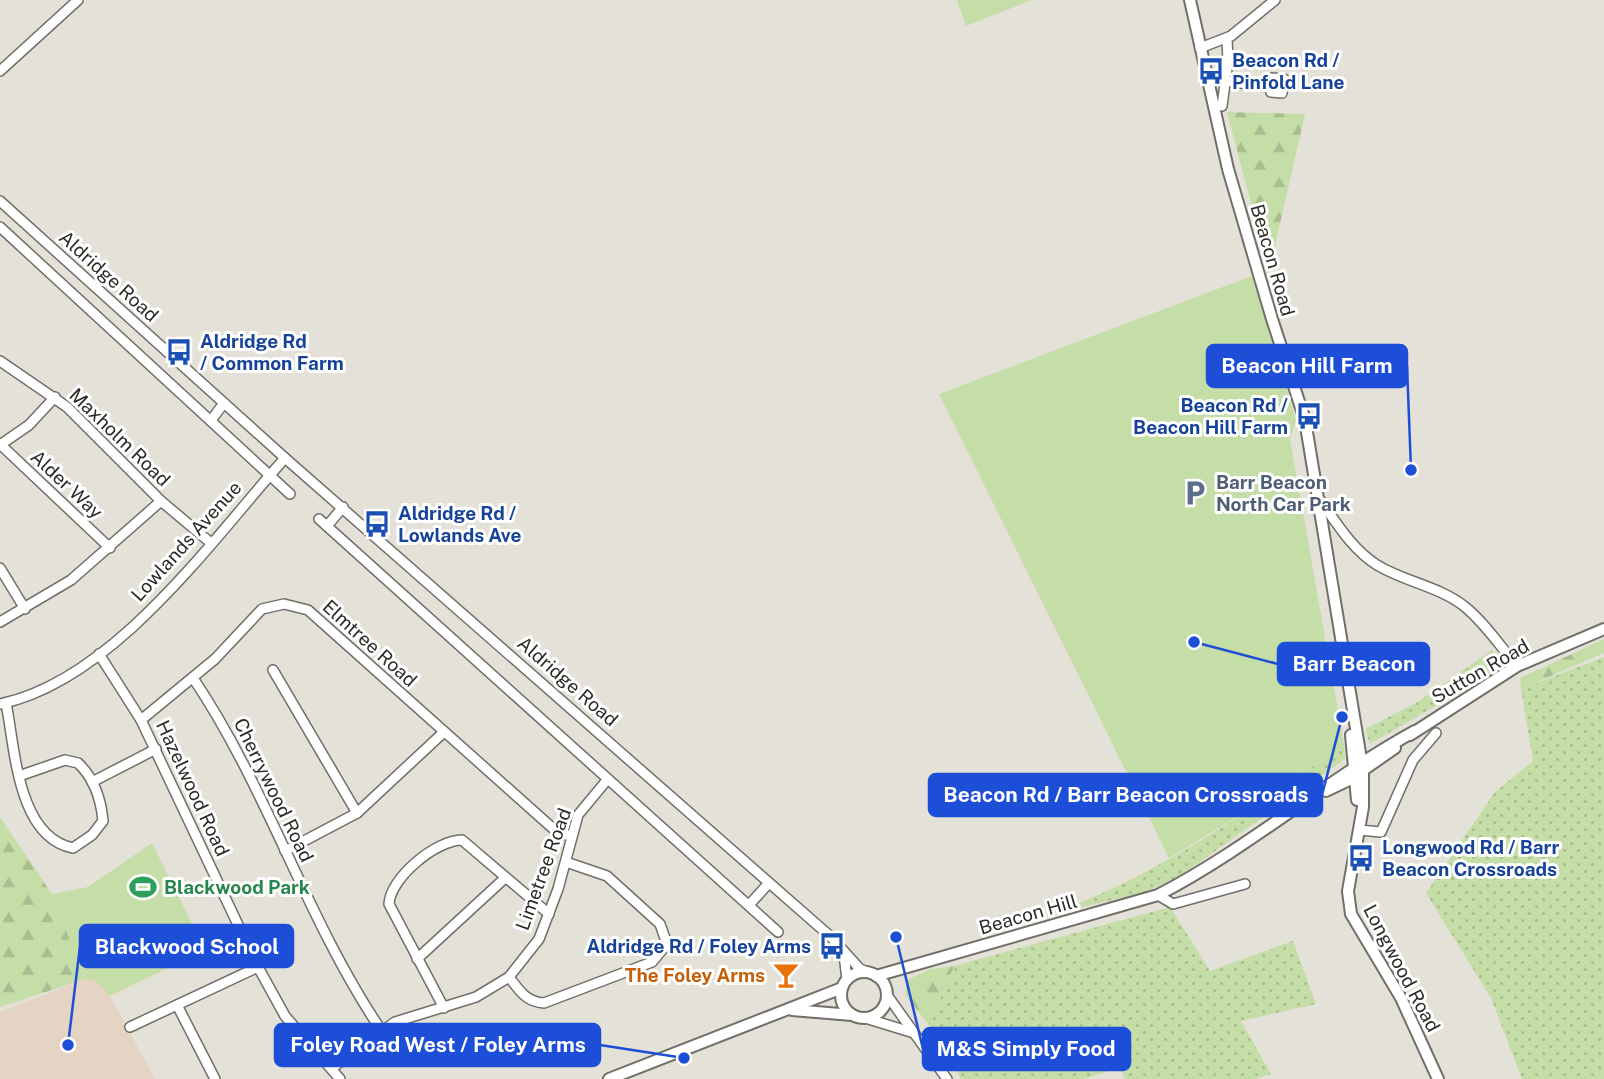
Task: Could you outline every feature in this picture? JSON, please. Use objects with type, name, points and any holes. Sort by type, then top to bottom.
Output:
[{"type":"main road","name":"Beacon Road","points":[[1189,0],[1228,169],[1305,420],[1321,501],[1350,694],[1358,769]]},
{"type":"main road","name":"Sutton Road","points":[[1358,769],[1517,666],[1604,629]]},
{"type":"main road","name":"Beacon Hill","points":[[873,975],[1158,895],[1194,876],[1358,769]]},
{"type":"main road","name":"Longwood Road","points":[[1358,769],[1359,830],[1349,891],[1351,914],[1401,998],[1437,1079]]},
{"type":"main road","points":[[786,1009],[852,1014],[865,1018],[881,1011],[887,993],[907,967]]},
{"type":"main road","points":[[610,1079],[845,984],[855,975],[873,975],[887,993]]},
{"type":"main road","points":[[845,984],[842,1000],[852,1014]]},
{"type":"street","points":[[0,72],[78,0]]},
{"type":"street","points":[[1200,48],[1227,39],[1275,0]]},
{"type":"street","points":[[1222,106],[1226,81],[1227,39]]},
{"type":"street","points":[[1226,81],[1270,87]]},
{"type":"street","name":"Aldridge Road","points":[[1,203],[285,458],[831,937],[844,953],[873,975]]},
{"type":"street","name":"Aldridge Road","points":[[0,227],[212,419],[290,494]]},
{"type":"street","name":"Maxholm Road","points":[[0,361],[55,397],[83,421],[161,501],[211,543]]},
{"type":"street","points":[[0,445],[29,425],[55,397]]},
{"type":"street","points":[[212,419],[224,403]]},
{"type":"street","name":"Alder Way","points":[[0,445],[110,548]]},
{"type":"street","name":"Lowlands Avenue","points":[[3,704],[41,691],[99,654],[175,586],[285,458]]},
{"type":"street","points":[[0,622],[71,580],[161,501]]},
{"type":"street","points":[[1321,501],[1344,535],[1378,565],[1443,592],[1464,606],[1481,622],[1517,666]]},
{"type":"street","points":[[327,526],[342,507]]},
{"type":"street","points":[[319,519],[778,932]]},
{"type":"street","points":[[0,568],[26,609]]},
{"type":"street","name":"Elmtree Road","points":[[141,720],[193,678],[262,609],[275,604],[296,606],[308,610],[558,833],[571,836]]},
{"type":"street","name":"Hazelwood Road","points":[[99,654],[156,749],[258,967],[285,1016],[310,1049],[332,1068],[340,1079]]},
{"type":"street","points":[[273,670],[283,680],[357,813]]},
{"type":"street","name":"Cherrywood Road","points":[[193,678],[227,728],[324,937],[381,1030]]},
{"type":"street","points":[[3,704],[23,795],[44,831],[58,845],[73,848],[92,835],[103,821],[102,804],[92,782],[78,763],[65,760],[19,776]]},
{"type":"street","points":[[285,851],[357,813],[444,732]]},
{"type":"street","points":[[1359,830],[1381,832],[1413,760],[1436,733]]},
{"type":"street","points":[[92,782],[156,749]]},
{"type":"street","name":"Limetree Road","points":[[332,1068],[381,1030],[413,1015],[476,997],[509,977],[539,939],[566,862],[578,815],[607,780]]},
{"type":"street","points":[[444,1008],[389,904],[394,885],[438,846],[450,840],[462,840],[549,914]]},
{"type":"street","points":[[509,977],[524,996],[534,1003],[544,1003],[652,962],[667,944],[660,923],[607,876],[566,862]]},
{"type":"street","points":[[417,959],[505,878]]},
{"type":"street","points":[[749,905],[769,883]]},
{"type":"street","name":"Beacon Hill","points":[[1158,895],[1173,904],[1245,884]]},
{"type":"street","points":[[844,953],[845,984]]},
{"type":"street","points":[[130,1027],[258,967]]},
{"type":"street","points":[[887,993],[947,1079]]},
{"type":"street","points":[[177,1005],[215,1079]]},
{"type":"street","points":[[865,1018],[916,1034]]},
{"type":"shaded area","points":[[85,979],[95,980],[105,987],[155,1079],[0,1079],[0,1012]]},
{"type":"green space","points":[[957,0],[1032,0],[966,26]]},
{"type":"green space","points":[[1227,112],[1305,114],[1269,272]]},
{"type":"green space","points":[[1252,276],[1296,420],[1290,439],[1344,745],[1259,804],[1169,858],[939,394]]},
{"type":"green space","points":[[1604,639],[1604,653],[1521,689],[1520,678]]},
{"type":"green space","points":[[1492,650],[1504,666],[1370,744],[1365,729],[1418,702]]},
{"type":"green space","points":[[1604,657],[1604,1079],[1522,1079],[1491,998],[1426,893],[1495,792],[1533,761],[1521,689]]},
{"type":"green space","points":[[1344,745],[1345,759],[1180,876],[1145,892],[1037,918],[1078,903],[1158,865],[1234,820]]},
{"type":"green space","points":[[0,817],[52,894],[85,979],[0,1007]]},
{"type":"green space","name":"Blackwood Park","points":[[152,843],[205,950],[110,996],[95,980],[85,979],[52,894],[88,887]]},
{"type":"green space","points":[[1170,907],[1210,971],[1293,941],[1316,1004],[1241,1021],[1271,1074],[1256,1079],[1125,1079],[1120,1068],[1083,1079],[961,1079],[929,1025],[954,966]]},
{"type":"green space","points":[[954,966],[929,1025],[905,995],[907,980],[931,969]]},
{"type":"place","name":"Beacon Rd / Pinfold Lane","points":[[1211,71]]},
{"type":"place","name":"Aldridge Rd / Common Farm","points":[[179,352]]},
{"type":"place","name":"Beacon Rd / Beacon Hill Farm","points":[[1309,416]]},
{"type":"place","name":"Beacon Hill Farm","points":[[1411,470]]},
{"type":"place","name":"Barr Beacon North Car Park","points":[[1195,493]]},
{"type":"place","name":"Aldridge Rd / Lowlands Ave","points":[[377,524]]},
{"type":"place","name":"Barr Beacon","points":[[1194,642]]},
{"type":"place","name":"Beacon Rd / Barr Beacon Crossroads","points":[[1342,717]]},
{"type":"place","name":"Longwood Rd / Barr Beacon Crossroads","points":[[1361,858]]},
{"type":"place","name":"Blackwood Park","points":[[143,887]]},
{"type":"place","name":"M&S Simply Food","points":[[896,937]]},
{"type":"place","name":"Aldridge Rd / Foley Arms","points":[[832,946]]},
{"type":"place","name":"The Foley Arms","points":[[786,975]]},
{"type":"place","name":"Blackwood School","points":[[68,1045]]},
{"type":"place","name":"Foley Road West / Foley Arms","points":[[684,1058]]}]
